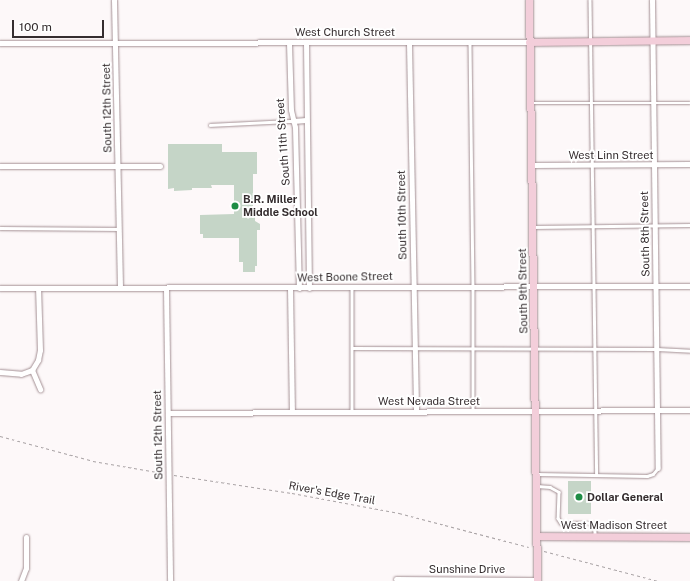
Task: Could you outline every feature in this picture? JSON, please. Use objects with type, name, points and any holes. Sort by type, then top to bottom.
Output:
[{"type":"main road","name":"South 9th Street","points":[[528,0],[537,474],[537,580]]},
{"type":"main road","name":"West Church Street","points":[[529,42],[690,40]]},
{"type":"main road","name":"West Madison Street","points":[[537,536],[690,537]]},
{"type":"street","name":"South 12th Street","points":[[114,0],[120,288]]},
{"type":"street","name":"South 8th Street","points":[[652,0],[658,468]]},
{"type":"street","name":"South 10th Street","points":[[409,42],[416,411]]},
{"type":"street","name":"West Church Street","points":[[0,43],[529,42]]},
{"type":"street","name":"South 11th Street","points":[[289,43],[291,110],[295,127],[299,288]]},
{"type":"street","name":"South 11th Street","points":[[306,43],[309,288]]},
{"type":"street","points":[[293,121],[306,120]]},
{"type":"street","name":"West Linn Street","points":[[532,165],[690,164]]},
{"type":"street","points":[[0,166],[160,166]]},
{"type":"street","name":"West Boone Street","points":[[0,288],[166,289],[414,286],[690,286]]},
{"type":"street","points":[[0,372],[21,374],[32,370],[38,360],[40,350],[38,288]]},
{"type":"street","points":[[290,288],[292,412]]},
{"type":"street","name":"South 12th Street","points":[[166,289],[170,581]]},
{"type":"street","points":[[32,370],[40,389]]},
{"type":"street","name":"West Nevada Street","points":[[168,413],[690,410]]},
{"type":"street","points":[[21,581],[26,568],[26,537]]},
{"type":"street","name":"Sunshine Drive","points":[[396,579],[537,580]]},
{"type":"lane","points":[[590,0],[597,474]]},
{"type":"lane","points":[[470,42],[473,411]]},
{"type":"lane","points":[[530,103],[690,103]]},
{"type":"lane","points":[[210,125],[293,121]]},
{"type":"lane","points":[[533,227],[690,225]]},
{"type":"lane","points":[[0,228],[119,229]]},
{"type":"lane","points":[[352,287],[352,412]]},
{"type":"lane","points":[[352,348],[657,349],[690,351]]},
{"type":"lane","points":[[537,474],[647,476],[653,474],[658,468]]},
{"type":"lane","points":[[537,486],[550,487],[559,492],[558,518],[561,523],[589,522],[595,525],[595,536]]},
{"type":"path","name":"River's Edge Trail","points":[[0,436],[93,461],[292,493],[399,513],[658,581]]},
{"type":"building","points":[[168,144],[222,144],[222,152],[257,152],[257,174],[253,174],[253,215],[255,215],[255,221],[260,224],[260,230],[257,230],[257,266],[255,266],[255,272],[243,272],[243,262],[239,262],[239,238],[203,238],[203,234],[200,234],[200,215],[234,214],[234,185],[211,185],[212,188],[192,188],[192,190],[174,191],[174,188],[168,189]]},
{"type":"building","name":"Dollar General","points":[[568,481],[591,481],[591,514],[568,514]]},
{"type":"place","name":"B.R. Miller Middle School","points":[[235,206]]},
{"type":"place","name":"Dollar General","points":[[579,497]]}]
